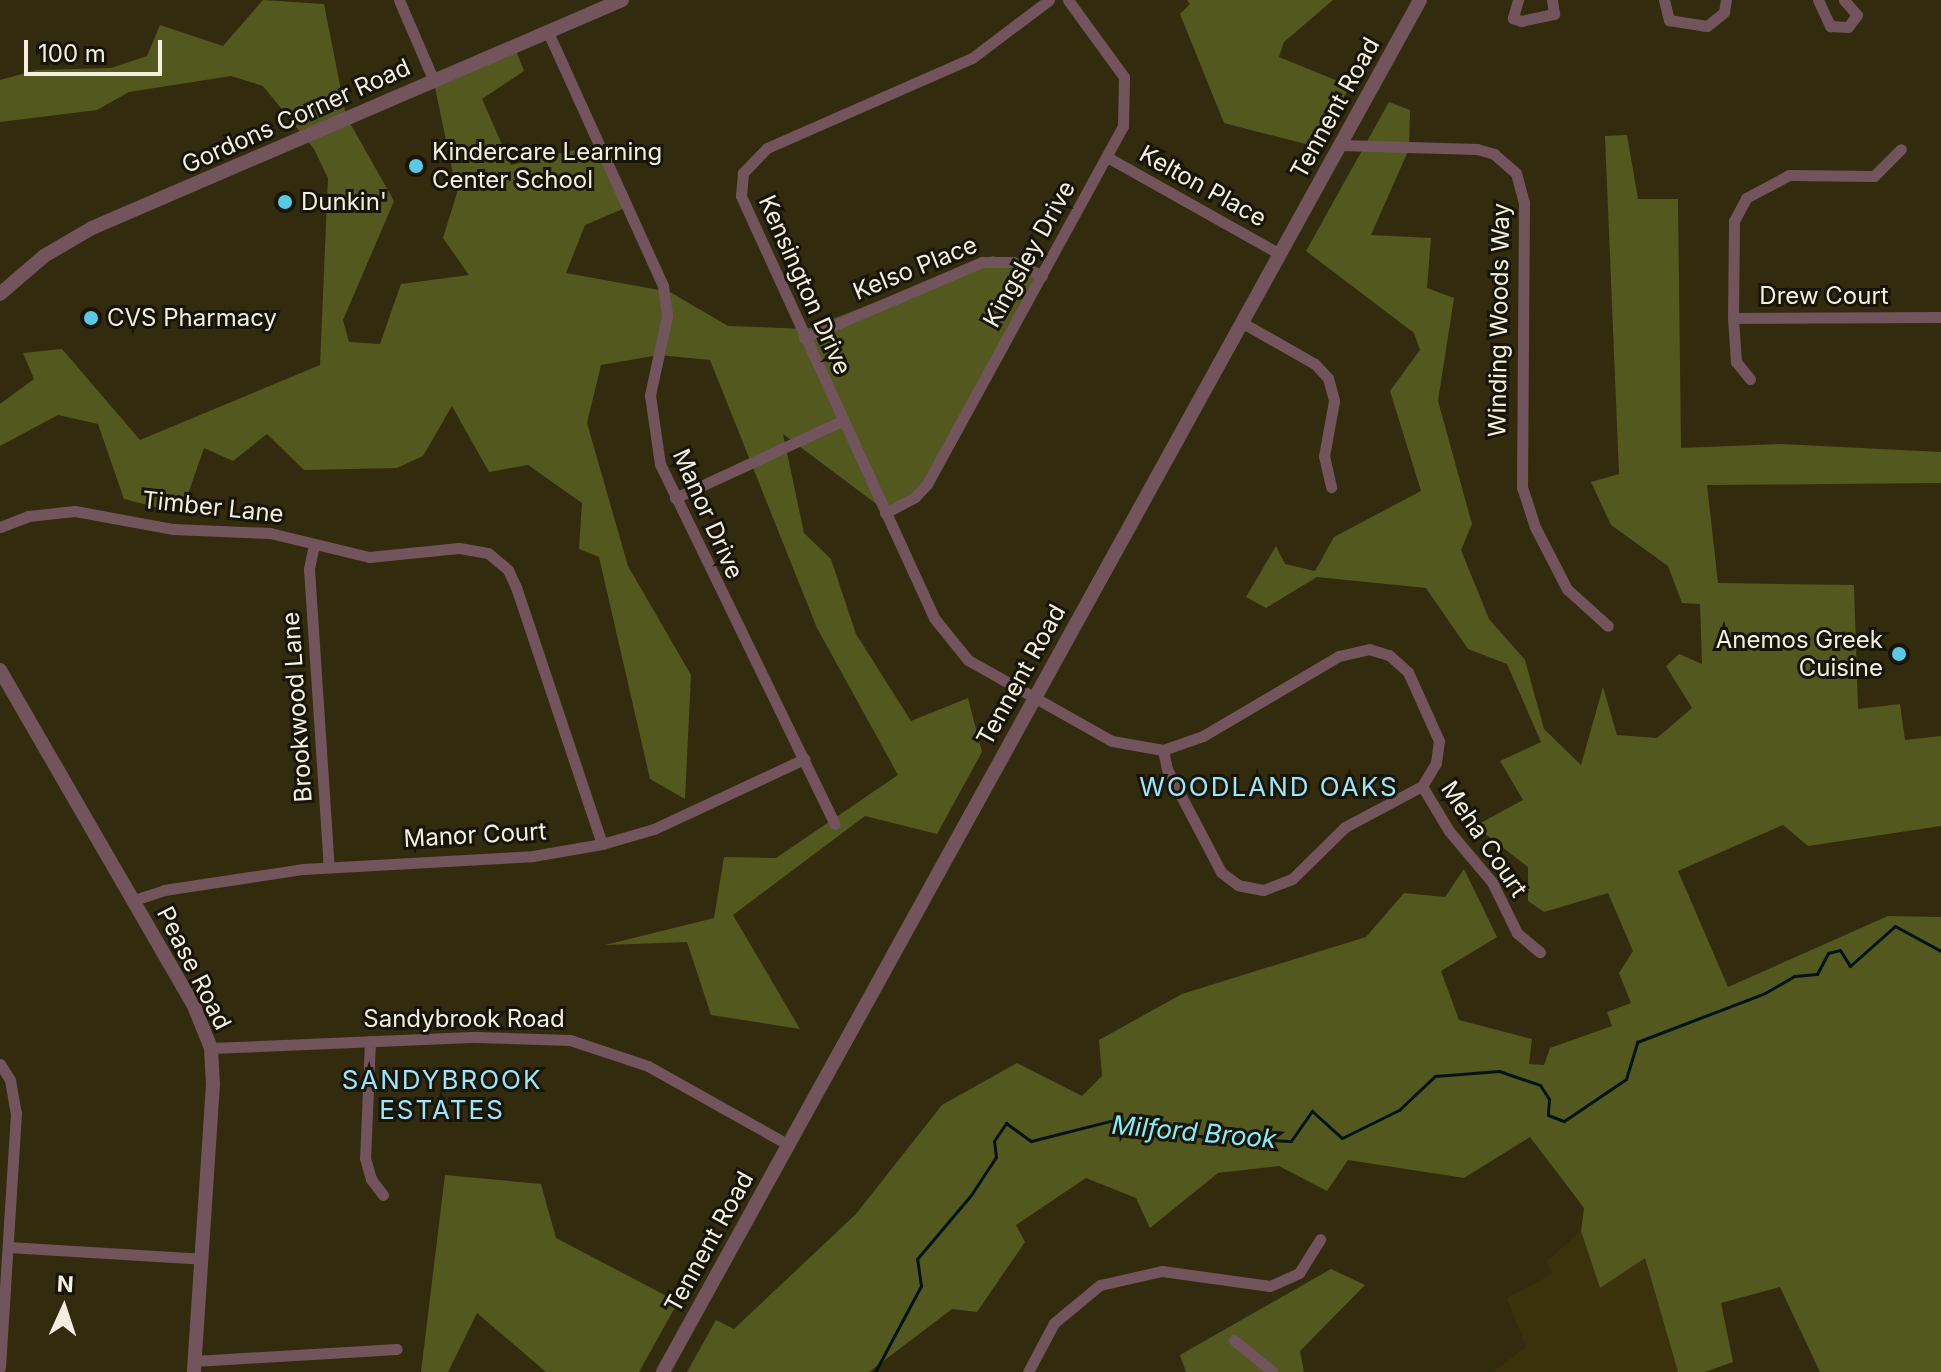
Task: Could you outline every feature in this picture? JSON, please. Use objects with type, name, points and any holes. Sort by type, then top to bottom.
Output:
[{"type":"street","points":[[399,0],[433,79]]},
{"type":"street","name":"Gordons Corner Road","points":[[0,294],[69,239],[433,79],[622,0]]},
{"type":"street","name":"Kensington Drive","points":[[1049,0],[972,58],[772,145],[748,165],[741,179],[746,212],[885,513],[952,645],[982,670],[1112,741],[1163,750]]},
{"type":"street","name":"Kingsley Drive","points":[[885,513],[915,497],[927,484],[1107,157],[1126,116],[1124,77],[1068,0]]},
{"type":"street","name":"Tennent Road","points":[[663,1372],[1420,0]]},
{"type":"street","points":[[1518,0],[1513,18],[1521,21],[1554,14],[1552,0]]},
{"type":"street","points":[[1664,0],[1669,20],[1707,26],[1724,12],[1726,0]]},
{"type":"street","points":[[1818,0],[1830,26],[1848,27],[1857,15],[1844,0]]},
{"type":"street","name":"Manor Drive","points":[[547,30],[663,286],[667,316],[650,411],[655,449],[675,498],[835,824]]},
{"type":"street","name":"Winding Woods Way","points":[[1340,145],[1477,149],[1494,154],[1516,173],[1524,202],[1522,487],[1535,527],[1567,589],[1608,626]]},
{"type":"street","name":"Drew Court","points":[[1750,379],[1736,362],[1733,318],[1734,221],[1746,198],[1789,175],[1874,176],[1901,149]]},
{"type":"street","name":"Kelton Place","points":[[1107,157],[1278,253]]},
{"type":"street","name":"Kelso Place","points":[[804,338],[982,262],[1013,262],[1042,276]]},
{"type":"street","name":"Drew Court","points":[[1733,318],[1941,317]]},
{"type":"street","points":[[1241,322],[1315,364],[1328,378],[1334,401],[1324,456],[1331,487]]},
{"type":"street","points":[[675,498],[842,421]]},
{"type":"street","name":"Timber Lane","points":[[0,527],[28,516],[75,511],[173,529],[270,533],[379,557],[470,548],[501,563],[516,587],[602,844]]},
{"type":"street","name":"Brookwood Lane","points":[[314,545],[309,569],[329,867]]},
{"type":"street","points":[[1369,649],[1401,664],[1433,720],[1439,752],[1422,786],[1345,827],[1283,884],[1255,890],[1230,880],[1214,863],[1167,769],[1163,750],[1203,736],[1339,656],[1369,649]]},
{"type":"street","name":"Pease Road","points":[[0,670],[194,1006],[211,1048],[194,1366]]},
{"type":"street","name":"Manor Court","points":[[134,900],[164,890],[329,867],[533,856],[602,844],[654,829],[804,759]]},
{"type":"street","name":"Meha Court","points":[[1422,786],[1449,831],[1492,882],[1517,933],[1540,952]]},
{"type":"street","name":"Sandybrook Road","points":[[211,1048],[539,1036],[598,1045],[648,1066],[787,1144]]},
{"type":"street","points":[[370,1041],[365,1158],[383,1195]]},
{"type":"street","points":[[0,1064],[10,1080],[16,1113],[0,1367]]},
{"type":"street","points":[[1028,1372],[1054,1323],[1100,1285],[1162,1271],[1270,1286],[1299,1273],[1320,1239]]},
{"type":"street","points":[[8,1247],[202,1259]]},
{"type":"street","points":[[1234,1340],[1273,1372]]},
{"type":"street","points":[[194,1366],[397,1349]]},
{"type":"shaded area","points":[[1581,1231],[1600,1288],[1644,1257],[1678,1372],[1493,1372],[1526,1347],[1507,1298],[1552,1274],[1547,1261]]},
{"type":"green space","points":[[263,0],[324,4],[346,116],[394,201],[343,320],[349,342],[380,344],[401,284],[469,275],[443,238],[457,193],[433,78],[513,43],[524,71],[482,99],[511,165],[604,143],[632,205],[585,225],[566,273],[670,292],[728,326],[807,329],[993,256],[1046,270],[913,499],[887,512],[783,434],[804,533],[831,559],[856,634],[911,721],[968,698],[982,752],[937,834],[865,816],[733,915],[800,1029],[711,1015],[687,942],[605,945],[714,918],[724,857],[776,858],[898,775],[817,628],[710,360],[659,355],[601,365],[587,423],[628,566],[691,675],[685,799],[650,779],[599,557],[579,549],[582,503],[528,465],[489,472],[452,406],[423,456],[397,468],[304,470],[267,434],[233,461],[204,448],[188,494],[163,509],[124,499],[98,424],[58,415],[0,446],[0,404],[34,379],[23,353],[62,349],[140,440],[320,365],[328,178],[314,149],[263,86],[231,76],[129,92],[97,110],[0,122],[0,80],[37,70],[111,68],[147,56],[160,25],[223,46]]},
{"type":"green space","points":[[1187,0],[1333,0],[1284,42],[1279,57],[1350,86],[1317,147],[1224,123],[1180,14],[1190,4]]},
{"type":"green space","points":[[1389,102],[1410,110],[1409,149],[1371,235],[1431,238],[1427,288],[1454,298],[1438,401],[1472,524],[1461,550],[1489,619],[1525,660],[1544,729],[1581,765],[1603,687],[1617,735],[1657,738],[1692,708],[1666,666],[1679,654],[1702,664],[1700,604],[1682,603],[1668,566],[1611,525],[1591,482],[1619,474],[1605,136],[1627,135],[1638,199],[1678,199],[1681,448],[1781,444],[1941,452],[1941,483],[1707,485],[1718,583],[1854,585],[1858,709],[1900,704],[1905,740],[1941,736],[1941,826],[1808,846],[1783,825],[1678,871],[1728,987],[1888,916],[1941,917],[1941,1372],[1820,1372],[1780,1287],[1721,1303],[1733,1362],[1705,1372],[1678,1372],[1645,1258],[1600,1288],[1581,1231],[1584,1208],[1530,1137],[1464,1178],[1348,1160],[1327,1191],[1279,1166],[1218,1173],[1150,1228],[1136,1198],[1086,1178],[1016,1225],[1025,1242],[977,1312],[952,1309],[869,1372],[687,1372],[716,1320],[734,1329],[856,1214],[942,1105],[1017,1063],[1082,1096],[1102,1076],[1099,1040],[1182,994],[1366,937],[1404,893],[1445,897],[1464,869],[1497,937],[1441,971],[1459,1020],[1532,1039],[1529,1064],[1544,1065],[1550,1048],[1612,1026],[1607,1012],[1631,1003],[1619,973],[1633,951],[1608,893],[1544,912],[1528,901],[1528,867],[1475,826],[1523,800],[1500,761],[1541,742],[1507,664],[1468,649],[1426,588],[1317,577],[1266,608],[1246,597],[1276,546],[1285,564],[1315,571],[1334,537],[1421,491],[1390,391],[1420,350],[1414,333],[1306,251]]},
{"type":"green space","points":[[445,1175],[541,1184],[556,1238],[678,1302],[639,1372],[546,1372],[477,1313],[448,1372],[421,1372]]},
{"type":"green space","points":[[1331,1269],[1365,1285],[1300,1351],[1304,1372],[1186,1372],[1180,1355]]},
{"type":"waterway","name":"Milford Brook","points":[[875,1372],[921,1286],[917,1259],[971,1195],[996,1157],[994,1141],[1006,1123],[1031,1141],[1110,1121],[1206,1137],[1291,1141],[1312,1111],[1342,1138],[1399,1110],[1435,1076],[1499,1071],[1540,1085],[1549,1099],[1548,1115],[1564,1121],[1626,1079],[1637,1042],[1765,993],[1794,976],[1817,974],[1828,953],[1840,950],[1850,966],[1895,926],[1941,951]]},
{"type":"place","name":"Kindercare Learning Center School","points":[[416,166]]},
{"type":"place","name":"Dunkin'","points":[[285,202]]},
{"type":"place","name":"CVS Pharmacy","points":[[91,318]]},
{"type":"place","name":"Anemos Greek Cuisine","points":[[1899,654]]},
{"type":"district","name":"WOODLAND OAKS","points":[[1269,787]]},
{"type":"district","name":"SANDYBROOK ESTATES","points":[[442,1095]]}]
